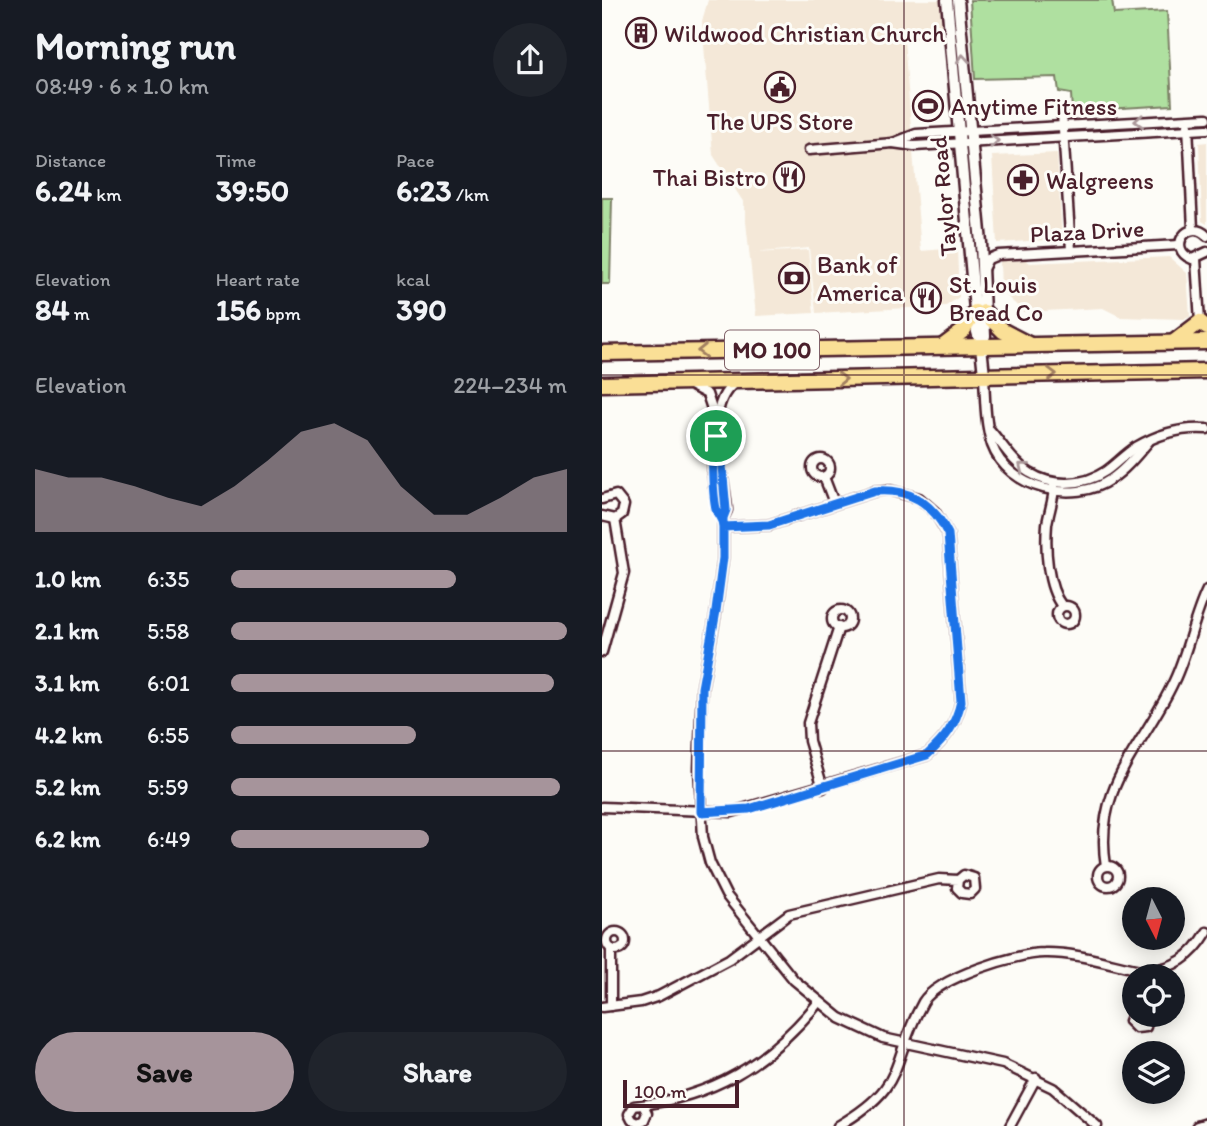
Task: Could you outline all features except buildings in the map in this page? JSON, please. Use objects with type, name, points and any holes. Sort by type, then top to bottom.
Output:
[{"type":"highway","points":[[942,347],[963,331],[979,312],[1003,331],[1030,345]]},
{"type":"highway","points":[[1173,342],[1203,325]]},
{"type":"highway","name":"MO 100","points":[[602,353],[1207,342]]},
{"type":"highway","name":"MO 100","points":[[602,384],[1207,371]]},
{"type":"street","name":"Taylor Road","points":[[947,0],[964,131]]},
{"type":"street","name":"Taylor Road","points":[[958,0],[964,131],[990,429],[1020,466],[1054,486]]},
{"type":"street","points":[[1062,114],[1071,250]]},
{"type":"street","points":[[893,143],[916,134],[1207,118]]},
{"type":"street","points":[[1187,119],[1193,229]]},
{"type":"street","points":[[809,150],[893,143],[909,146],[1207,129]]},
{"type":"street","name":"Taylor Road","points":[[965,143],[981,242],[983,270],[979,312]]},
{"type":"street","points":[[1193,229],[1207,236]]},
{"type":"street","points":[[1193,229],[1184,233],[1179,245],[1184,256],[1196,259],[1207,252]]},
{"type":"street","points":[[981,242],[988,251],[998,255]]},
{"type":"street","name":"Plaza Drive","points":[[998,255],[1179,245]]},
{"type":"street","points":[[983,270],[988,259],[998,255]]},
{"type":"street","points":[[1196,259],[1203,325]]},
{"type":"street","points":[[715,419],[723,394],[738,381]]},
{"type":"street","points":[[685,383],[707,394],[715,419],[716,436],[712,443],[714,481],[718,513],[723,523],[718,598],[702,688],[701,812],[710,863],[726,895],[757,936],[818,1003],[850,1024],[905,1044],[1003,1063],[1036,1078],[1097,1126]]},
{"type":"street","points":[[1062,607],[1056,598],[1051,579],[1047,525],[1054,486],[1094,477],[1149,441],[1178,429],[1207,429]]},
{"type":"street","points":[[824,477],[834,503]]},
{"type":"street","points":[[602,807],[701,812],[749,809],[927,755],[946,738],[956,720],[961,701],[948,534],[941,520],[919,498],[889,490],[875,491],[769,525],[723,523]]},
{"type":"street","points":[[602,499],[612,494],[622,501],[622,514],[615,519],[602,516]]},
{"type":"street","points":[[602,652],[624,573],[615,519]]},
{"type":"street","points":[[1106,866],[1104,822],[1109,794],[1175,680],[1207,590]]},
{"type":"street","points":[[823,788],[809,741],[808,723],[839,627]]},
{"type":"street","points":[[611,949],[607,1007],[642,1002],[659,996],[729,959],[789,914],[939,879],[958,880]]},
{"type":"street","points":[[1174,964],[1184,960],[1207,932]]},
{"type":"street","points":[[838,1126],[864,1111],[884,1093],[897,1072],[905,1044],[929,995],[944,981],[975,970],[1043,953],[1122,969]]},
{"type":"street","points":[[644,1107],[721,1083],[758,1062],[790,1037],[818,1003]]},
{"type":"street","points":[[1010,1126],[1036,1078]]},
{"type":"street","points":[[1197,1126],[1207,1123]]},
{"type":"shaded area","points":[[708,0],[940,0],[944,36],[904,40],[921,251],[957,248],[959,297],[946,306],[816,313],[809,248],[752,253],[808,250],[814,313],[756,316],[744,203],[713,155],[702,21]]},
{"type":"shaded area","points":[[1207,142],[1207,224],[1202,221],[1199,143]]},
{"type":"shaded area","points":[[1057,153],[1062,239],[997,243],[992,156]]},
{"type":"shaded area","points":[[1169,257],[1187,273],[1190,317],[1184,319],[1121,317],[1103,308],[1024,312],[1001,291],[1000,261],[1026,260],[1030,263]]},
{"type":"green space","points":[[970,0],[1112,0],[1114,14],[1167,11],[1172,105],[1072,111],[1071,94],[1059,92],[1057,77],[975,79]]},
{"type":"green space","points":[[602,198],[612,198],[610,284],[602,284]]},
{"type":"place","name":"Wildwood Christian Church","points":[[641,33]]},
{"type":"place","name":"The UPS Store","points":[[780,87]]},
{"type":"place","name":"Anytime Fitness","points":[[928,106]]},
{"type":"place","name":"Thai Bistro","points":[[789,177]]},
{"type":"place","name":"Walgreens","points":[[1023,180]]},
{"type":"place","name":"Bank of America","points":[[794,278]]},
{"type":"place","name":"St. Louis Bread Co","points":[[926,298]]},
{"type":"route","points":[[716,436],[712,443],[714,481],[718,513],[723,518],[723,527],[769,525],[875,491],[889,490],[919,498],[941,520],[948,534],[961,701],[956,720],[946,738],[927,755],[749,809],[701,812],[699,734],[702,688],[716,611],[723,558],[723,527],[723,518],[726,510],[720,444],[716,436]]}]
